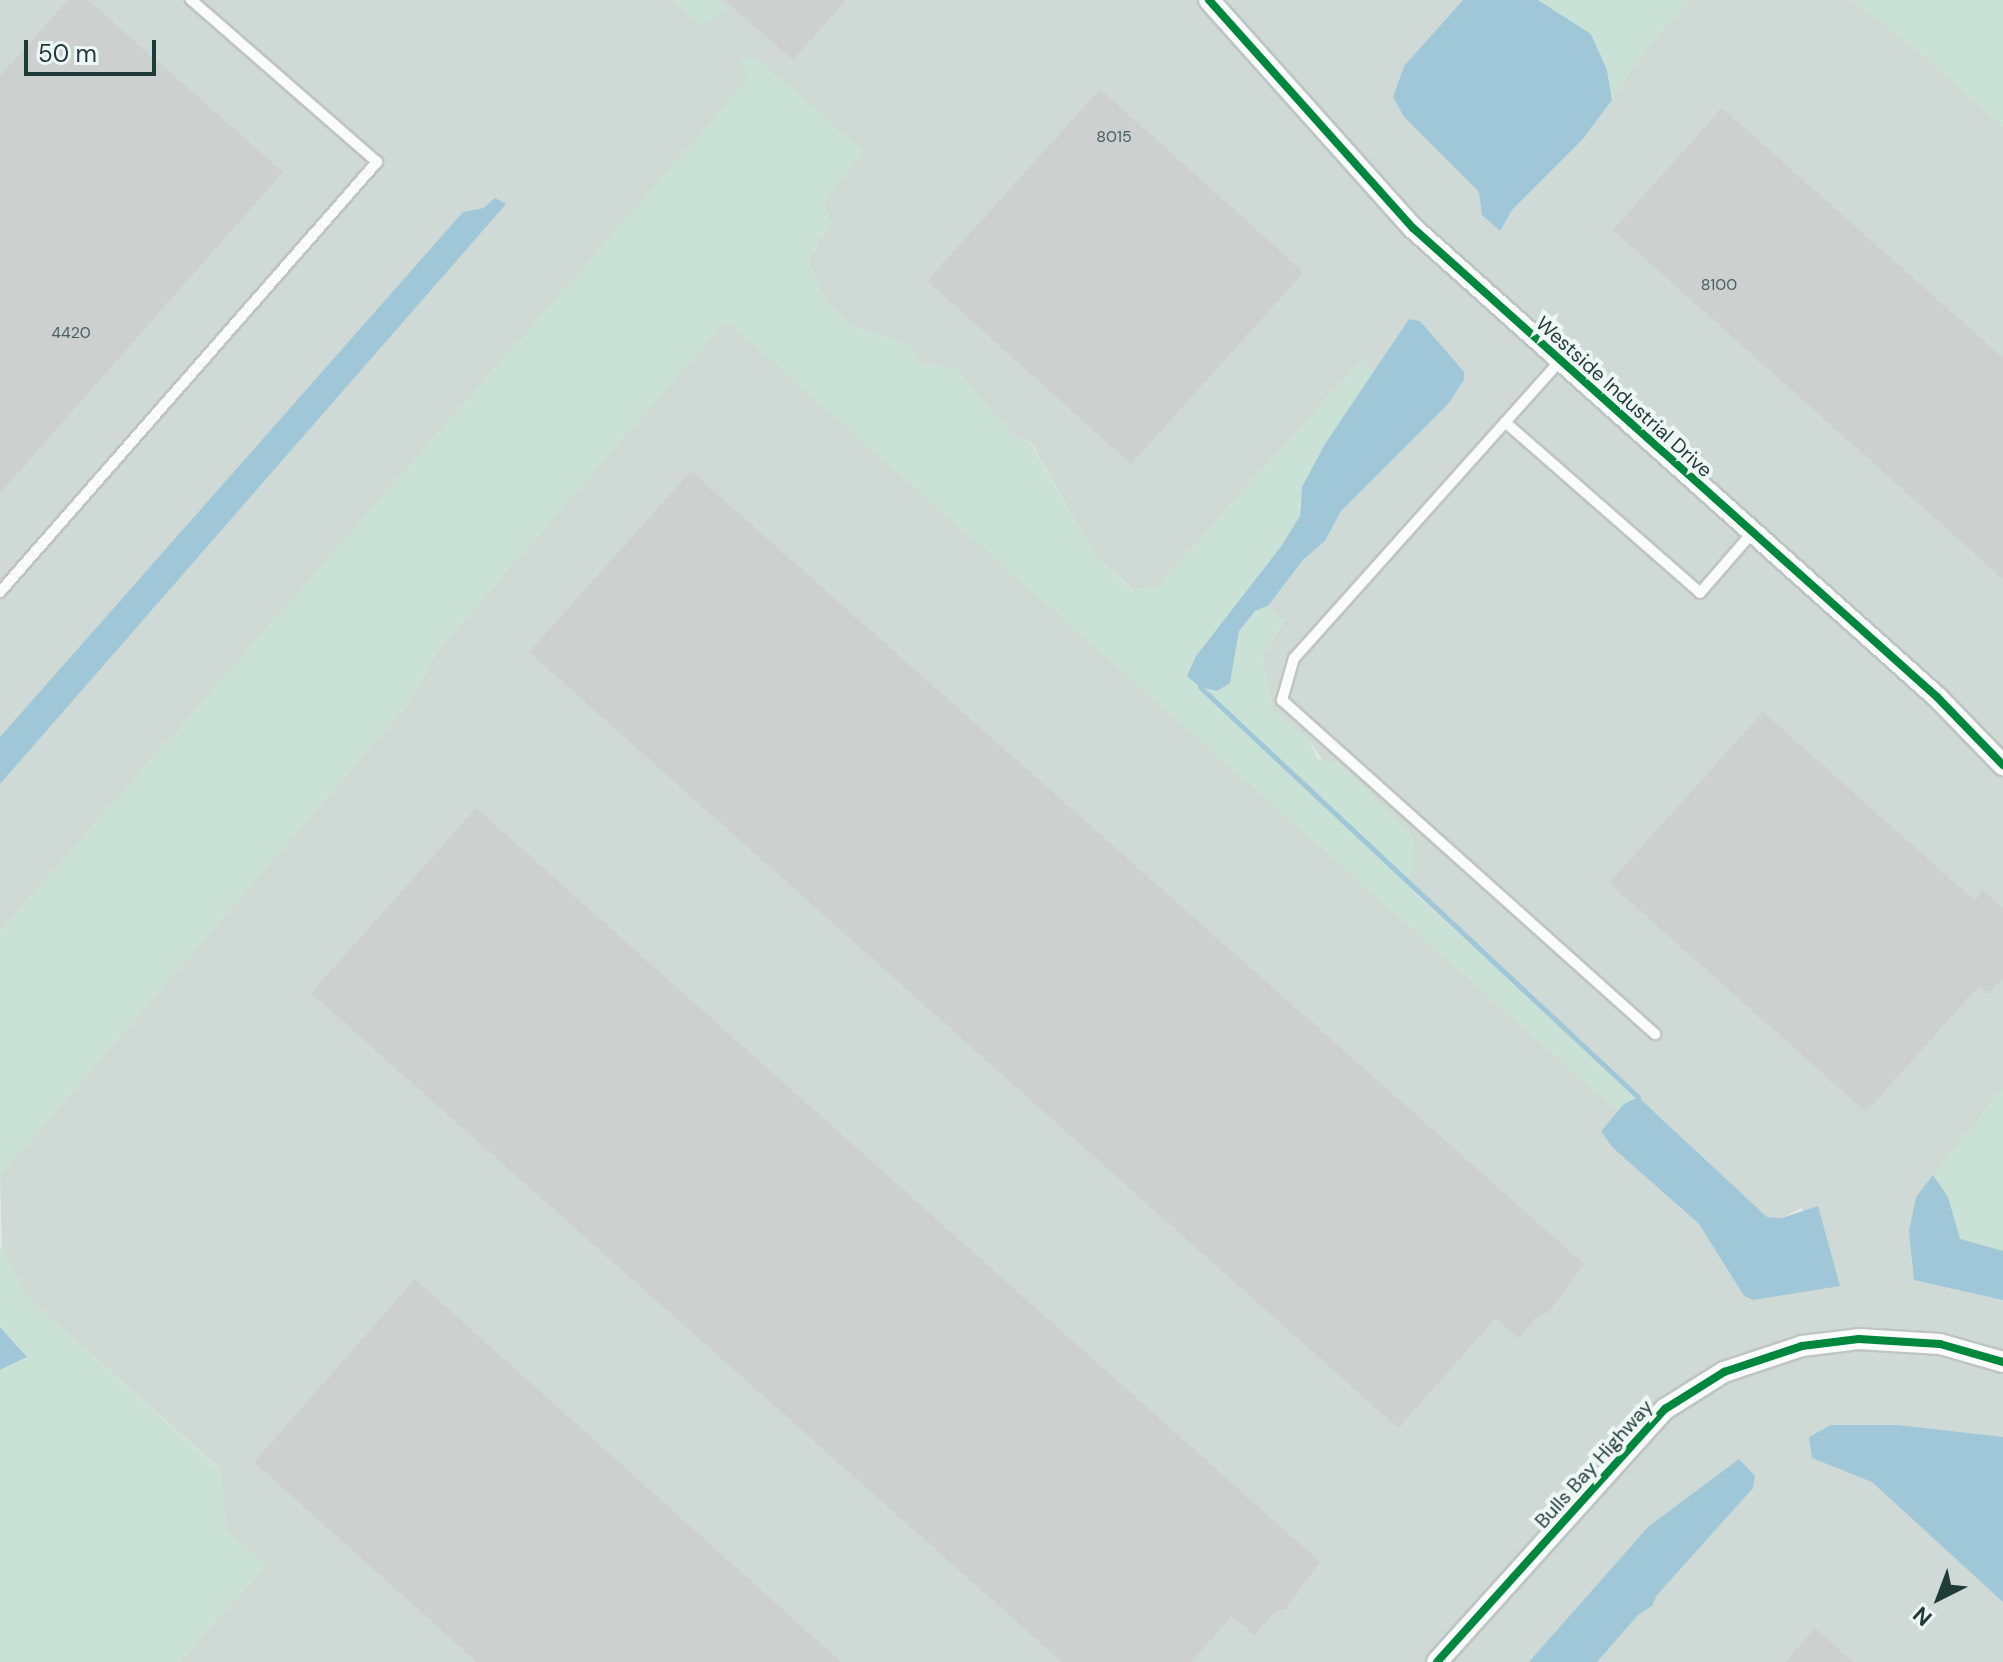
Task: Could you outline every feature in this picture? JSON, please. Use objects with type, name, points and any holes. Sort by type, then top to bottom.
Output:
[{"type":"street","name":"Westside Industrial Drive","points":[[1209,0],[1413,228],[1937,697],[2003,765]]},
{"type":"street","name":"Bulls Bay Highway","points":[[1437,1662],[1665,1409],[1711,1379],[1802,1346],[1859,1339],[1940,1344],[2003,1362]]},
{"type":"lane","points":[[0,592],[377,162],[191,0]]},
{"type":"lane","points":[[1560,361],[1294,658],[1282,700],[1655,1034]]},
{"type":"lane","points":[[1505,422],[1700,593],[1752,533]]},
{"type":"shaded area","points":[[0,0],[672,0],[700,25],[725,9],[716,0],[1463,0],[1404,66],[1393,97],[1404,117],[1479,192],[1483,209],[1512,210],[1582,140],[1644,51],[1689,0],[1853,0],[1927,58],[2003,127],[2003,1662],[179,1662],[265,1565],[226,1531],[220,1469],[30,1300],[2,1254],[0,1175],[410,701],[437,651],[726,320],[1618,1111],[1601,1131],[1612,1147],[1699,1224],[1744,1296],[1753,1300],[1839,1285],[1801,1208],[1782,1218],[1767,1217],[1411,889],[1308,739],[1273,711],[1262,656],[1284,621],[1268,606],[1303,560],[1325,541],[1341,511],[1449,403],[1464,380],[1420,321],[1409,319],[1374,372],[1362,360],[1156,588],[1134,590],[1095,555],[1030,441],[1015,438],[955,369],[920,364],[909,345],[853,327],[825,300],[808,261],[831,222],[741,59],[749,79],[0,932]]},
{"type":"green space","points":[[672,0],[716,0],[726,9],[700,25]]},
{"type":"green space","points":[[1538,0],[1689,0],[1644,51],[1612,100],[1607,70],[1591,34]]},
{"type":"green space","points":[[1853,0],[2003,0],[2003,127],[1927,58]]},
{"type":"green space","points":[[740,58],[757,58],[864,151],[824,202],[831,222],[808,260],[825,300],[853,327],[909,345],[920,364],[955,369],[1015,438],[1029,441],[1095,555],[1133,590],[1156,588],[1363,359],[1374,372],[1325,444],[1299,504],[1300,516],[1282,545],[1196,656],[1200,687],[1217,691],[1230,682],[1239,631],[1255,611],[1268,606],[1284,621],[1262,656],[1273,711],[1308,739],[1318,759],[1339,763],[1413,837],[1411,890],[1638,1097],[1618,1111],[726,321],[437,651],[410,701],[0,1175],[0,932],[748,79]]},
{"type":"green space","points":[[2003,1088],[2003,1251],[1960,1239],[1948,1197],[1933,1175]]},
{"type":"green space","points":[[0,1245],[30,1300],[220,1470],[226,1531],[265,1565],[179,1662],[0,1662],[0,1370],[27,1357],[0,1327]]},
{"type":"water","points":[[1463,0],[1538,0],[1591,34],[1607,70],[1612,100],[1582,140],[1512,210],[1500,231],[1482,215],[1479,192],[1404,117],[1393,97],[1404,66]]},
{"type":"water","points":[[495,198],[506,204],[0,784],[0,737],[463,212],[484,208]]},
{"type":"water","points":[[1409,319],[1420,321],[1464,372],[1464,380],[1449,403],[1341,511],[1325,541],[1303,560],[1268,606],[1255,611],[1239,631],[1230,683],[1217,691],[1200,687],[1187,676],[1196,656],[1282,545],[1300,516],[1302,487],[1325,444]]},
{"type":"water","points":[[1638,1097],[1767,1217],[1782,1218],[1818,1206],[1840,1286],[1753,1300],[1744,1296],[1699,1224],[1612,1147],[1601,1131],[1624,1104]]},
{"type":"water","points":[[1933,1175],[1948,1197],[1960,1239],[2003,1251],[2003,1300],[1914,1280],[1909,1231],[1916,1197]]},
{"type":"water","points":[[0,1327],[27,1357],[0,1370]]},
{"type":"water","points":[[1831,1425],[1897,1425],[2003,1437],[2003,1602],[1872,1482],[1812,1458],[1809,1437]]},
{"type":"water","points":[[1739,1459],[1755,1476],[1753,1488],[1657,1595],[1652,1606],[1638,1615],[1597,1662],[1529,1662],[1648,1527]]},
{"type":"building","points":[[68,0],[88,0],[283,172],[0,493],[0,76]]},
{"type":"building","points":[[724,0],[846,0],[793,60]]},
{"type":"building","points":[[1100,89],[1304,272],[1131,464],[927,281]]},
{"type":"building","points":[[1722,108],[2003,358],[2003,579],[1613,230]]},
{"type":"building","points":[[691,471],[1584,1264],[1548,1313],[1540,1314],[1518,1338],[1496,1318],[1398,1428],[529,652]]},
{"type":"building","points":[[1763,712],[1974,900],[1983,890],[2003,909],[2003,978],[1988,994],[1979,986],[1866,1112],[1609,883]]},
{"type":"building","points":[[476,808],[1320,1562],[1284,1610],[1276,1611],[1254,1635],[1232,1616],[1191,1662],[1062,1662],[311,993]]},
{"type":"building","points":[[415,1279],[841,1662],[477,1662],[254,1462]]},
{"type":"building","points":[[1815,1628],[1853,1662],[1785,1662]]},
{"type":"waterway","points":[[1200,687],[1638,1097]]},
{"type":"cycle path","points":[[1209,0],[1413,228],[1937,697],[2003,765]]},
{"type":"cycle path","points":[[1437,1662],[1665,1409],[1724,1372],[1802,1346],[1859,1339],[1940,1344],[2003,1362]]}]
